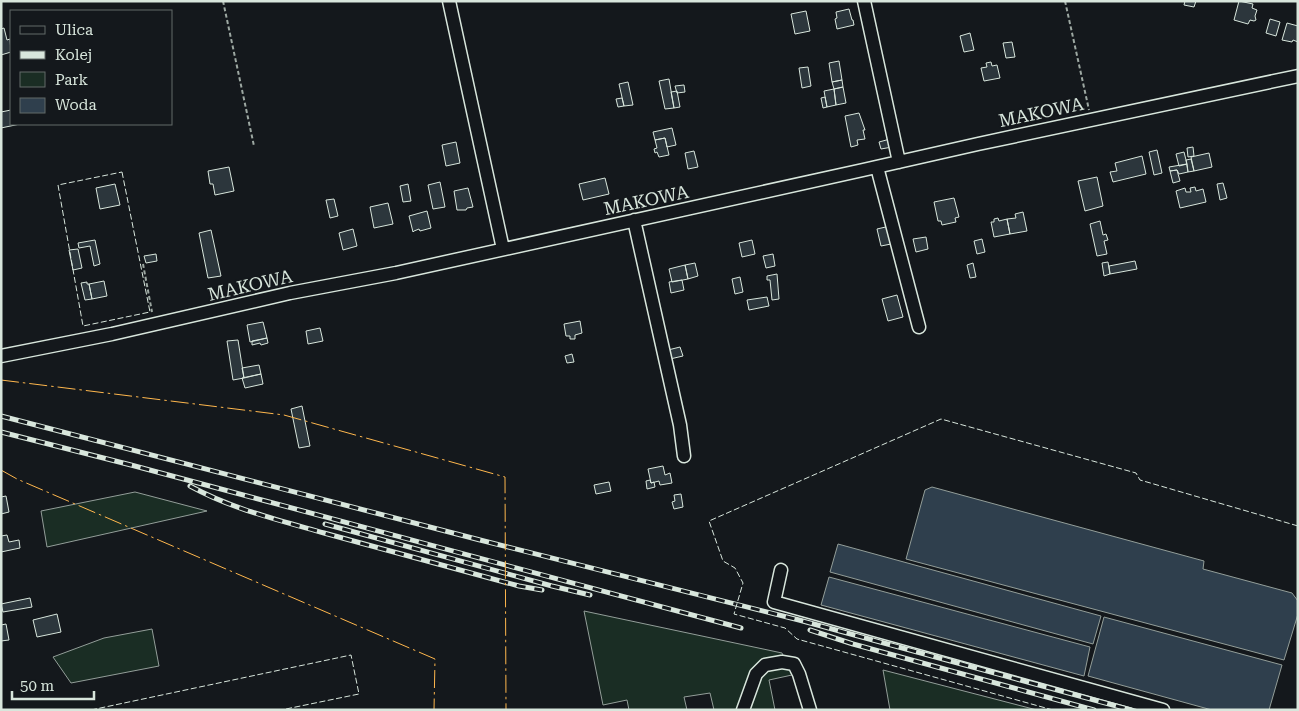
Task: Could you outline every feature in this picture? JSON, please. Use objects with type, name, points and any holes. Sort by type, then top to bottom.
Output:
[{"type":"street","points":[[449,1],[503,249]]},
{"type":"street","points":[[864,1],[899,162]]},
{"type":"street","name":"MAKOWA","points":[[1,356],[290,293],[396,273],[1091,119],[1298,76]]},
{"type":"street","points":[[877,167],[919,327]]},
{"type":"street","points":[[634,220],[680,426],[684,456]]},
{"type":"street","points":[[781,570],[774,602],[1163,710]]},
{"type":"street","points":[[743,710],[756,674],[765,665],[782,662],[794,664],[810,710]]},
{"type":"path","points":[[223,1],[254,146]]},
{"type":"path","points":[[1066,1],[1091,119]]},
{"type":"path","points":[[143,264],[154,324]]},
{"type":"green space","points":[[135,492],[207,511],[47,547],[41,511]]},
{"type":"green space","points":[[584,611],[782,653],[792,675],[769,680],[775,710],[714,710],[710,693],[684,697],[687,710],[629,710],[627,700],[603,705]]},
{"type":"green space","points":[[152,629],[159,666],[71,683],[53,657],[104,638]]},
{"type":"green space","points":[[883,670],[1037,710],[890,710]]},
{"type":"water","points":[[932,487],[1204,561],[1203,569],[1292,593],[1298,601],[1298,614],[1284,660],[906,559],[925,490]]},
{"type":"water","points":[[838,544],[1101,616],[1093,644],[830,572]]},
{"type":"water","points":[[829,577],[1090,647],[1084,676],[821,605]]},
{"type":"water","points":[[1104,617],[1282,665],[1269,710],[1212,710],[1088,676]]},
{"type":"building","points":[[1185,1],[1196,1],[1194,7],[1184,5]]},
{"type":"building","points":[[1239,1],[1253,4],[1252,8],[1257,10],[1256,20],[1250,20],[1248,24],[1234,20]]},
{"type":"building","points":[[849,9],[854,25],[837,29],[836,12]]},
{"type":"building","points":[[806,11],[810,31],[795,34],[791,14]]},
{"type":"building","points":[[1270,19],[1280,22],[1276,36],[1266,33]]},
{"type":"building","points":[[1287,23],[1298,26],[1298,42],[1282,40]]},
{"type":"building","points":[[4,28],[7,40],[10,39],[10,52],[1,55],[1,29]]},
{"type":"building","points":[[970,33],[974,50],[964,52],[960,36]]},
{"type":"building","points":[[1012,42],[1015,57],[1006,58],[1003,43]]},
{"type":"building","points":[[839,61],[842,80],[832,82],[829,63]]},
{"type":"building","points":[[991,62],[992,66],[997,65],[1000,78],[984,81],[981,68],[987,67],[986,63]]},
{"type":"building","points":[[808,67],[811,86],[802,88],[799,68]]},
{"type":"building","points":[[669,79],[674,108],[665,109],[659,81]]},
{"type":"building","points":[[842,80],[843,87],[834,89],[832,82]]},
{"type":"building","points":[[628,82],[633,105],[624,106],[619,84]]},
{"type":"building","points":[[684,85],[685,92],[677,93],[675,86]]},
{"type":"building","points":[[843,87],[846,103],[836,105],[834,89]]},
{"type":"building","points":[[834,89],[836,105],[827,107],[824,91]]},
{"type":"building","points":[[677,91],[680,107],[674,108],[671,92]]},
{"type":"building","points":[[825,97],[827,107],[823,108],[821,98]]},
{"type":"building","points":[[622,98],[624,106],[618,107],[616,99]]},
{"type":"building","points":[[10,110],[10,125],[15,125],[1,128],[1,112]]},
{"type":"building","points":[[859,113],[865,130],[863,130],[865,139],[857,140],[858,145],[851,147],[845,116]]},
{"type":"building","points":[[672,128],[676,145],[667,147],[665,138],[655,140],[653,132]]},
{"type":"building","points":[[665,138],[669,155],[659,157],[654,149],[657,148],[655,140]]},
{"type":"building","points":[[890,139],[892,147],[881,149],[879,142]]},
{"type":"building","points":[[456,142],[460,163],[446,166],[442,145]]},
{"type":"building","points":[[1193,147],[1194,156],[1188,157],[1187,148]]},
{"type":"building","points":[[1157,150],[1162,173],[1154,175],[1149,152]]},
{"type":"building","points":[[694,151],[698,167],[688,169],[685,153]]},
{"type":"building","points":[[1184,152],[1187,164],[1179,166],[1176,154]]},
{"type":"building","points":[[1209,153],[1212,167],[1194,171],[1191,157]]},
{"type":"building","points":[[1142,156],[1146,174],[1113,182],[1110,172],[1117,171],[1115,163]]},
{"type":"building","points":[[1191,159],[1194,171],[1188,172],[1186,160]]},
{"type":"building","points":[[1187,164],[1188,172],[1179,174],[1177,170],[1170,171],[1169,167]]},
{"type":"building","points":[[229,167],[234,191],[215,195],[213,184],[210,184],[208,171]]},
{"type":"building","points":[[1177,170],[1180,181],[1173,183],[1170,171]]},
{"type":"building","points":[[1097,177],[1103,206],[1085,211],[1078,181]]},
{"type":"building","points":[[605,178],[609,194],[583,200],[579,184]]},
{"type":"building","points":[[440,182],[445,207],[433,209],[428,185]]},
{"type":"building","points":[[1223,183],[1227,198],[1220,200],[1217,184]]},
{"type":"building","points":[[115,184],[120,205],[100,209],[96,188]]},
{"type":"building","points":[[408,184],[411,201],[403,202],[400,186]]},
{"type":"building","points":[[1195,187],[1196,191],[1203,189],[1206,202],[1180,208],[1176,191],[1185,188],[1186,192],[1191,192],[1190,188]]},
{"type":"building","points":[[468,188],[473,207],[466,210],[457,210],[454,191]]},
{"type":"building","points":[[954,198],[959,217],[955,218],[956,222],[942,225],[941,221],[938,221],[934,202]]},
{"type":"building","points":[[334,199],[338,216],[330,218],[326,200]]},
{"type":"building","points":[[388,203],[393,224],[374,228],[370,207]]},
{"type":"building","points":[[427,211],[431,228],[420,231],[419,229],[413,232],[409,216]]},
{"type":"building","points":[[1023,212],[1027,231],[1010,234],[1007,219],[1016,218],[1015,214]]},
{"type":"building","points":[[998,218],[999,221],[1007,219],[1010,234],[994,237],[991,222]]},
{"type":"building","points":[[1100,221],[1103,235],[1106,234],[1108,240],[1104,241],[1107,254],[1097,256],[1090,224]]},
{"type":"building","points":[[890,226],[891,244],[881,246],[877,229]]},
{"type":"building","points":[[353,229],[357,246],[343,250],[339,233]]},
{"type":"building","points":[[211,230],[221,276],[208,278],[199,233]]},
{"type":"building","points":[[926,237],[928,249],[916,252],[913,239]]},
{"type":"building","points":[[982,239],[985,252],[977,254],[974,241]]},
{"type":"building","points":[[95,240],[100,264],[94,266],[90,246],[79,248],[78,243]]},
{"type":"building","points":[[752,240],[755,254],[742,257],[739,243]]},
{"type":"building","points":[[78,249],[82,268],[73,270],[69,250]]},
{"type":"building","points":[[156,254],[157,261],[146,263],[144,256]]},
{"type":"building","points":[[773,254],[775,266],[766,268],[763,256]]},
{"type":"building","points":[[1135,261],[1137,269],[1110,274],[1109,266]]},
{"type":"building","points":[[1108,262],[1110,274],[1104,276],[1102,263]]},
{"type":"building","points":[[695,263],[698,276],[688,279],[685,265]]},
{"type":"building","points":[[973,263],[976,277],[970,278],[967,265]]},
{"type":"building","points":[[685,265],[688,279],[672,282],[669,269]]},
{"type":"building","points":[[777,274],[779,299],[772,300],[770,280],[767,280],[767,276]]},
{"type":"building","points":[[740,277],[743,292],[735,294],[732,279]]},
{"type":"building","points":[[682,280],[684,290],[671,293],[669,282]]},
{"type":"building","points":[[104,281],[107,296],[92,299],[89,284]]},
{"type":"building","points":[[87,282],[92,299],[85,300],[81,283]]},
{"type":"building","points":[[897,295],[903,317],[888,321],[882,299]]},
{"type":"building","points":[[767,297],[769,306],[749,310],[747,300]]},
{"type":"building","points":[[580,321],[582,333],[575,335],[575,339],[570,339],[570,336],[566,336],[564,324]]},
{"type":"building","points":[[263,322],[267,338],[250,342],[247,325]]},
{"type":"building","points":[[320,328],[323,341],[308,344],[306,331]]},
{"type":"building","points":[[267,338],[268,343],[252,345],[252,341]]},
{"type":"building","points":[[238,340],[244,378],[233,380],[227,341]]},
{"type":"building","points":[[680,347],[683,356],[670,359],[668,350]]},
{"type":"building","points":[[572,354],[574,362],[567,363],[565,356]]},
{"type":"building","points":[[259,365],[261,374],[244,378],[242,368]]},
{"type":"building","points":[[261,374],[263,384],[245,388],[242,378]]},
{"type":"building","points":[[302,406],[310,446],[299,448],[291,409]]},
{"type":"building","points":[[663,466],[665,475],[670,473],[672,483],[660,485],[659,481],[651,483],[648,469]]},
{"type":"building","points":[[650,480],[651,483],[654,482],[655,487],[647,489],[646,481]]},
{"type":"building","points":[[609,482],[611,491],[596,494],[594,485]]},
{"type":"building","points":[[681,494],[683,507],[674,509],[672,502],[675,501],[674,495]]},
{"type":"building","points":[[6,496],[9,512],[1,514],[1,497]]},
{"type":"building","points":[[7,535],[9,542],[19,540],[20,548],[1,552],[1,536]]},
{"type":"building","points":[[30,598],[32,607],[3,612],[1,604]]},
{"type":"building","points":[[57,614],[61,632],[37,637],[33,620]]},
{"type":"building","points":[[6,624],[9,640],[1,641],[1,625]]},
{"type":"railway","points":[[1,416],[480,540],[799,620],[1131,710]]},
{"type":"railway","points":[[1,432],[741,628]]},
{"type":"railway","points":[[190,486],[239,508],[272,518],[519,586],[542,590]]},
{"type":"railway","points":[[325,524],[590,595]]},
{"type":"railway","points":[[810,630],[853,644],[1094,710]]},
{"type":"fence","points":[[122,172],[150,312],[83,326],[58,185],[122,172]]},
{"type":"fence","points":[[1053,710],[797,639],[785,628],[734,614],[743,583],[735,568],[723,561],[709,521],[941,419],[1136,473],[1140,480],[1298,526]]},
{"type":"fence","points":[[91,710],[351,655],[359,694],[281,710]]},
{"type":"power","points":[[1,380],[284,415],[505,477],[506,710]]},
{"type":"power","points":[[1,470],[17,479],[435,659],[434,710]]}]
